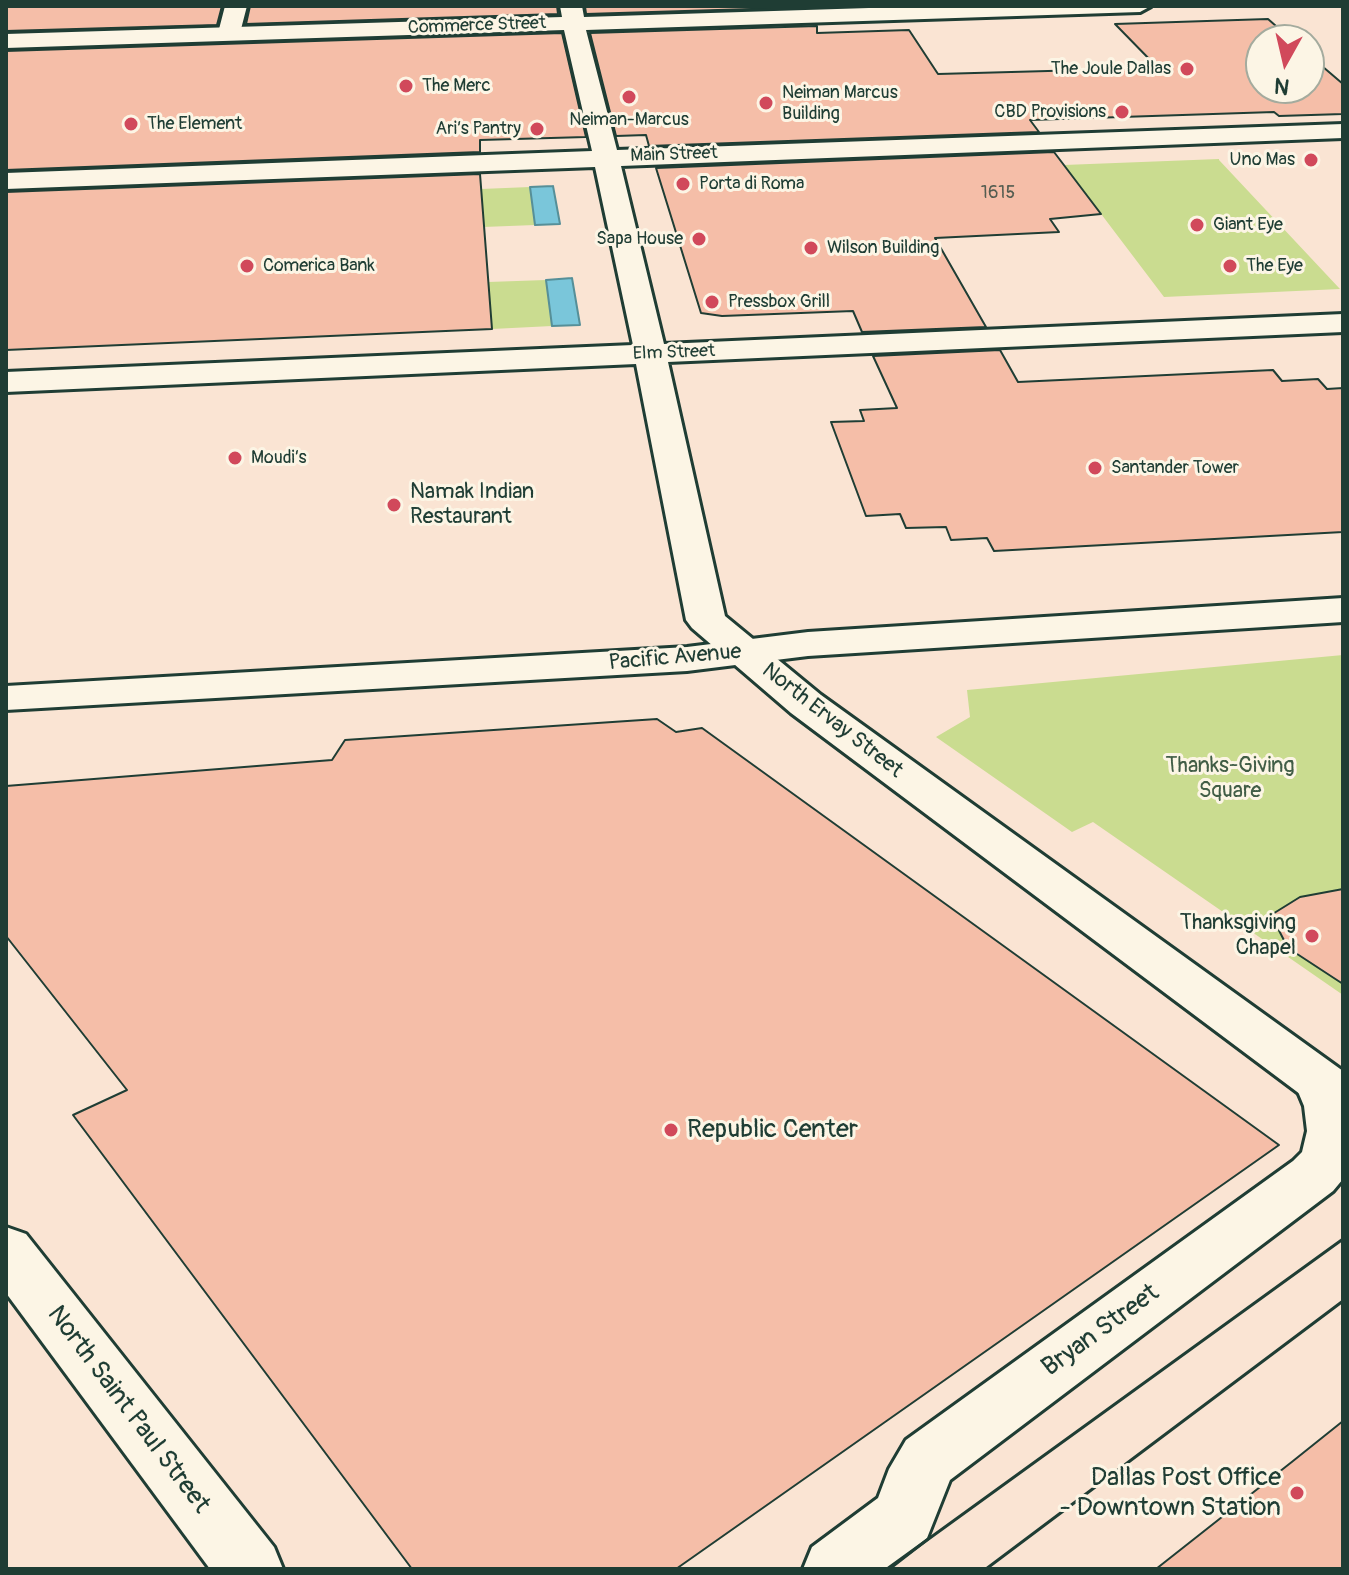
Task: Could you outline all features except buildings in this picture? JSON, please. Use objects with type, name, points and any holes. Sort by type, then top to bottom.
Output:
[{"type":"main road","points":[[229,33],[236,6]]},
{"type":"main road","name":"Commerce Street","points":[[6,41],[229,33],[573,14],[1140,6]]},
{"type":"main road","name":"North Ervay Street","points":[[573,14],[627,243],[706,620],[806,704],[1332,1090]]},
{"type":"main road","name":"Main Street","points":[[6,181],[1343,131]]},
{"type":"main road","name":"Elm Street","points":[[6,382],[1343,323]]},
{"type":"main road","name":"Pacific Avenue","points":[[6,698],[671,660],[808,644],[1343,610]]},
{"type":"main road","name":"Bryan Street","points":[[836,1569],[904,1517],[921,1469],[928,1460],[1313,1176],[1327,1160],[1334,1131],[1332,1090]]},
{"type":"main road","name":"North Saint Paul Street","points":[[6,1250],[250,1569]]},
{"type":"green space","points":[[1219,159],[1340,289],[1164,297],[1064,165]]},
{"type":"green space","points":[[530,187],[535,225],[483,227],[481,189]]},
{"type":"green space","points":[[546,280],[552,326],[492,329],[488,282]]},
{"type":"green space","name":"Thanks-Giving Square","points":[[1343,655],[1343,995],[1093,822],[1072,832],[936,737],[970,717],[967,690]]},
{"type":"water","points":[[553,186],[560,224],[535,225],[530,187]]},
{"type":"water","points":[[572,278],[580,325],[552,326],[546,280]]},
{"type":"tram line","points":[[887,1569],[1343,1239]]},
{"type":"tram line","points":[[986,1569],[1343,1301]]},
{"type":"place","name":"The Joule Dallas","points":[[1187,69]]},
{"type":"place","name":"The Merc","points":[[406,86]]},
{"type":"place","name":"Neiman-Marcus","points":[[629,97]]},
{"type":"place","name":"Neiman Marcus Building","points":[[766,103]]},
{"type":"place","name":"CBD Provisions","points":[[1122,112]]},
{"type":"place","name":"The Element","points":[[131,124]]},
{"type":"place","name":"Ari’s Pantry","points":[[537,129]]},
{"type":"place","name":"Uno Mas","points":[[1311,160]]},
{"type":"place","name":"Porta di Roma","points":[[683,184]]},
{"type":"place","name":"Giant Eye","points":[[1197,225]]},
{"type":"place","name":"Sapa House","points":[[699,239]]},
{"type":"place","name":"Wilson Building","points":[[811,248]]},
{"type":"place","name":"Comerica Bank","points":[[247,266]]},
{"type":"place","name":"The Eye","points":[[1230,266]]},
{"type":"place","name":"Pressbox Grill","points":[[712,302]]},
{"type":"place","name":"Moudi’s","points":[[235,458]]},
{"type":"place","name":"Santander Tower","points":[[1095,468]]},
{"type":"place","name":"Namak Indian Restaurant","points":[[394,505]]},
{"type":"place","name":"Thanksgiving Chapel","points":[[1312,936]]},
{"type":"place","name":"Republic Center","points":[[671,1130]]},
{"type":"place","name":"Dallas Post Office - Downtown Station","points":[[1297,1493]]}]
